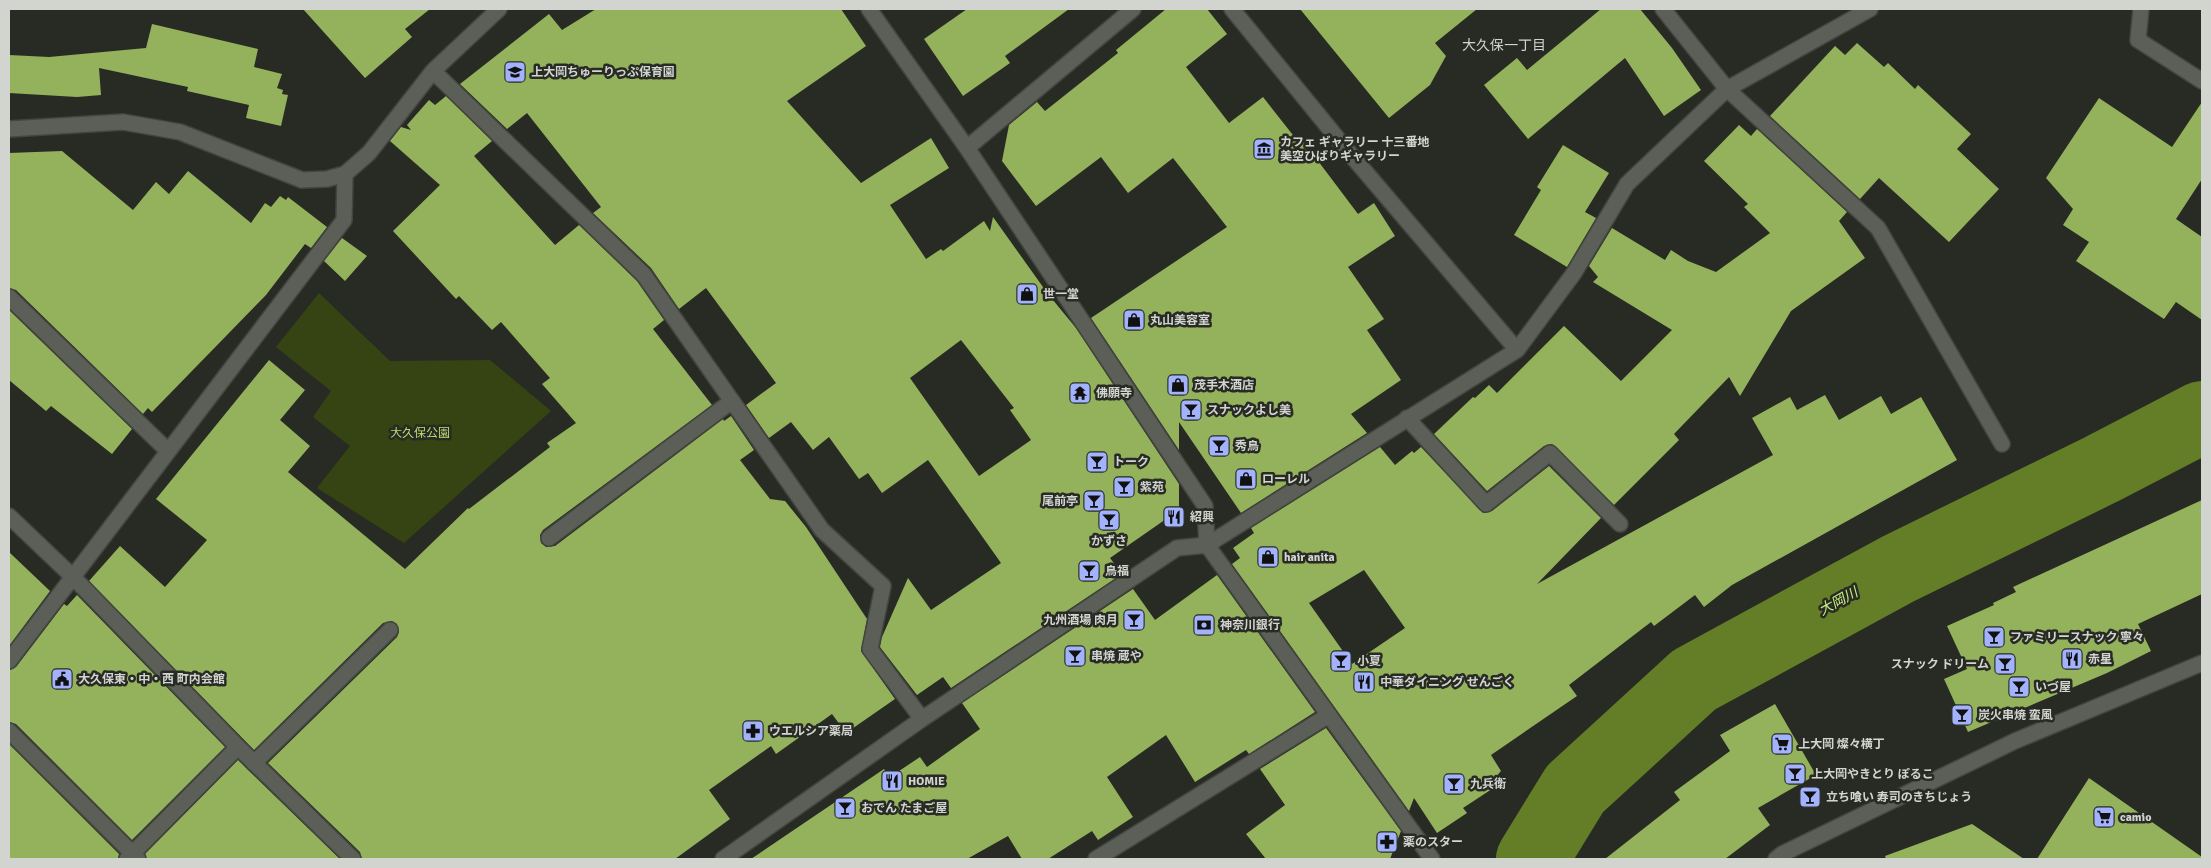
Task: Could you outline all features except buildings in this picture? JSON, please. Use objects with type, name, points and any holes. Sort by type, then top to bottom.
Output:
[{"type":"street","points":[[9,128],[122,122],[180,132],[302,180],[327,179],[345,174],[369,153],[433,71],[499,9]]},
{"type":"street","points":[[869,9],[967,148],[1205,506],[1207,545],[1432,859]]},
{"type":"street","points":[[967,148],[1133,9]]},
{"type":"street","points":[[1232,9],[1351,155],[1517,350]]},
{"type":"street","points":[[1663,9],[1727,89],[1878,228],[2002,444]]},
{"type":"street","points":[[723,859],[922,720],[1177,548],[1207,545],[1517,350],[1574,273],[1628,184],[1727,89],[1870,9]]},
{"type":"street","points":[[2141,9],[2138,40],[2202,81]]},
{"type":"street","points":[[433,71],[644,275],[822,530],[883,586],[870,649],[922,720]]},
{"type":"street","points":[[9,661],[344,220],[345,174]]},
{"type":"street","points":[[9,297],[168,450]]},
{"type":"street","points":[[548,538],[732,401]]},
{"type":"street","points":[[1407,418],[1486,504],[1550,453],[1620,524]]},
{"type":"street","points":[[9,516],[72,576],[254,763],[354,859]]},
{"type":"street","points":[[254,763],[390,630]]},
{"type":"street","points":[[1776,859],[1782,854],[2015,741],[2202,663]]},
{"type":"street","points":[[1096,859],[1329,715]]},
{"type":"street","points":[[9,731],[133,857],[238,747]]},
{"type":"green space","name":"大久保公園","points":[[319,293],[390,361],[490,360],[551,411],[404,543],[317,488],[350,446],[313,417],[331,391],[276,347]]},
{"type":"waterway","name":"大岡川","points":[[1532,859],[1575,789],[1694,680],[1898,569],[2102,469],[2202,417]]},
{"type":"place","name":"上大岡ちゅーりっぷ保育園","points":[[515,72]]},
{"type":"place","name":"カフェ ギャラリー 十三番地 美空ひばりギャラリー","points":[[1264,149]]},
{"type":"place","name":"世一堂","points":[[1027,294]]},
{"type":"place","name":"丸山美容室","points":[[1134,320]]},
{"type":"place","name":"茂手木酒店","points":[[1178,385]]},
{"type":"place","name":"佛願寺","points":[[1080,393]]},
{"type":"place","name":"スナックよし美","points":[[1191,410]]},
{"type":"place","name":"秀鳥","points":[[1219,446]]},
{"type":"place","name":"トーク","points":[[1097,462]]},
{"type":"place","name":"ローレル","points":[[1246,479]]},
{"type":"place","name":"紫苑","points":[[1124,487]]},
{"type":"place","name":"尾前亭","points":[[1094,501]]},
{"type":"place","name":"紹興","points":[[1174,517]]},
{"type":"place","name":"かずさ","points":[[1109,520]]},
{"type":"place","name":"hair anita","points":[[1268,557]]},
{"type":"place","name":"鳥福","points":[[1089,571]]},
{"type":"place","name":"九州酒場 肉月","points":[[1134,620]]},
{"type":"place","name":"神奈川銀行","points":[[1204,625]]},
{"type":"place","name":"ファミリースナック 寧々","points":[[1994,637]]},
{"type":"place","name":"串焼 蔵や","points":[[1075,656]]},
{"type":"place","name":"赤星","points":[[2072,659]]},
{"type":"place","name":"小夏","points":[[1341,661]]},
{"type":"place","name":"スナック ドリーム","points":[[2005,664]]},
{"type":"place","name":"大久保東・中・西 町内会館","points":[[62,679]]},
{"type":"place","name":"中華ダイニング せんごく","points":[[1364,682]]},
{"type":"place","name":"いづ屋","points":[[2019,687]]},
{"type":"place","name":"炭火串焼 蛮風","points":[[1962,715]]},
{"type":"place","name":"ウエルシア薬局","points":[[753,731]]},
{"type":"place","name":"上大岡 燦々横丁","points":[[1782,744]]},
{"type":"place","name":"上大岡やきとり ぽるこ","points":[[1795,774]]},
{"type":"place","name":"HOMIE","points":[[892,781]]},
{"type":"place","name":"九兵衛","points":[[1454,784]]},
{"type":"place","name":"立ち喰い 寿司のきちじょう","points":[[1810,797]]},
{"type":"place","name":"おでん たまご屋","points":[[845,808]]},
{"type":"place","name":"camio","points":[[2104,817]]},
{"type":"place","name":"薬のスター","points":[[1387,842]]},
{"type":"district","name":"大久保一丁目","points":[[1504,45]]}]
